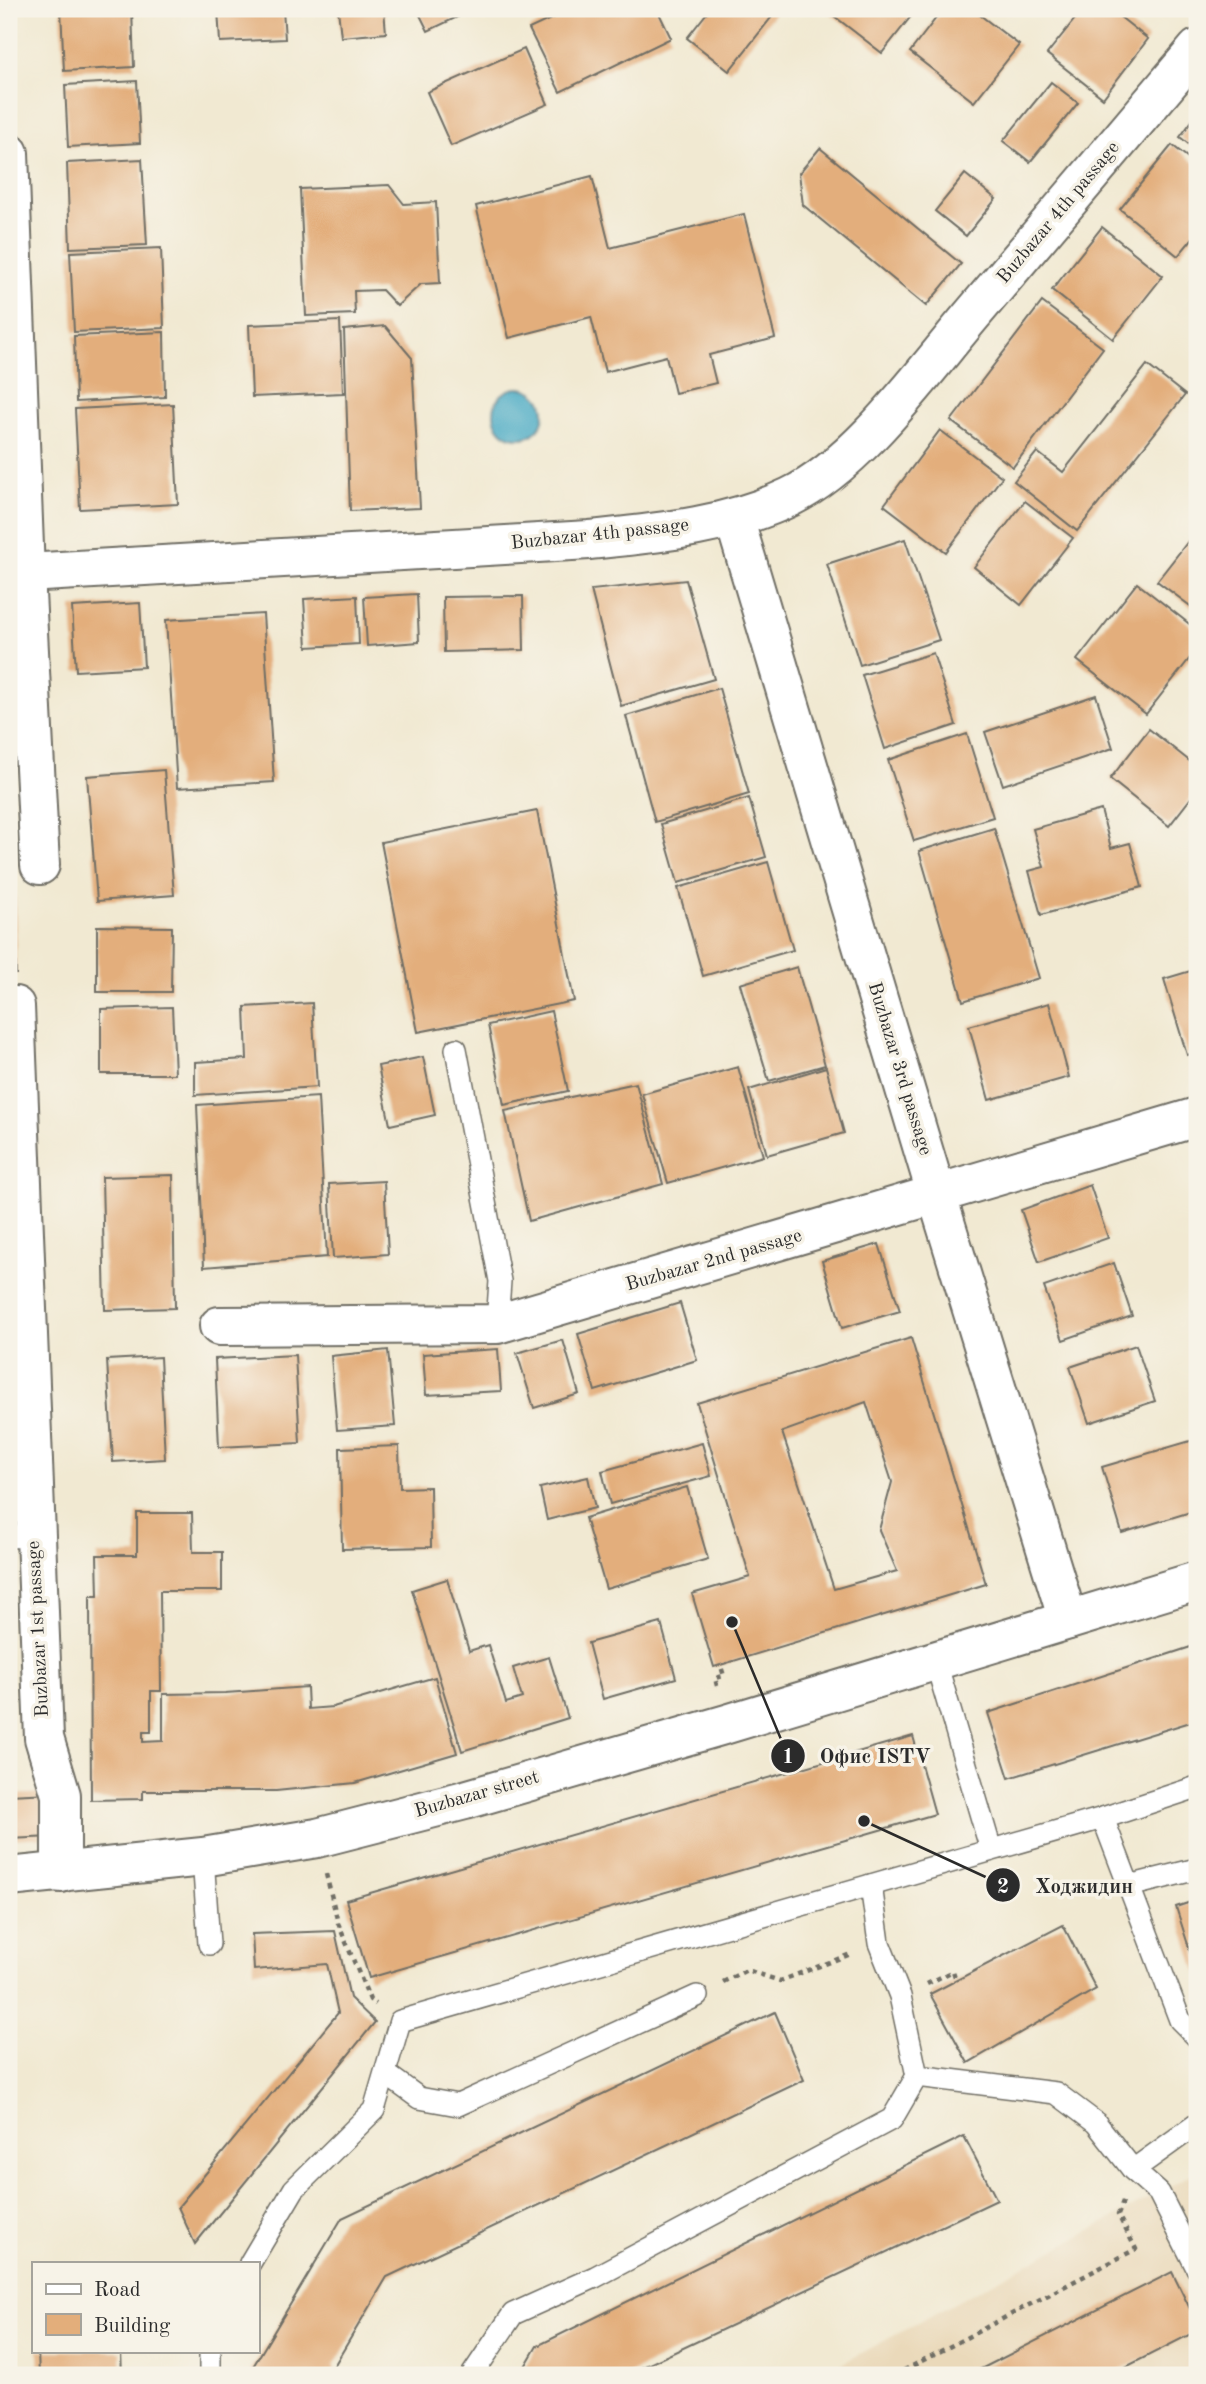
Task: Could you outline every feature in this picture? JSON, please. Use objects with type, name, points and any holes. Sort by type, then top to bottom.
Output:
[{"type":"street","name":"Buzbazar 4th passage","points":[[17,574],[589,540],[664,532],[734,518],[792,496],[838,464],[899,401],[1197,49]]},
{"type":"street","points":[[9,153],[17,574],[40,865]]},
{"type":"street","name":"Buzbazar 3rd passage","points":[[734,518],[937,1196],[1068,1619]]},
{"type":"street","name":"Buzbazar 1st passage","points":[[15,1006],[22,1536],[44,1738],[61,1795],[61,1873]]},
{"type":"street","name":"Buzbazar 2nd passage","points":[[219,1326],[497,1324],[1197,1117]]},
{"type":"street","points":[[1068,1619],[1197,1581]]},
{"type":"street","name":"Buzbazar street","points":[[9,1877],[203,1857],[317,1839],[492,1792],[1068,1619]]},
{"type":"lane","points":[[456,1049],[499,1281],[497,1324]]},
{"type":"lane","points":[[935,1660],[991,1850]]},
{"type":"lane","points":[[251,2262],[294,2189],[374,2110],[400,2021],[1103,1818],[1197,1787]]},
{"type":"lane","points":[[1103,1818],[1180,2020],[1197,2037]]},
{"type":"lane","points":[[203,1857],[209,1944]]},
{"type":"lane","points":[[1129,1886],[1197,1869]]},
{"type":"lane","points":[[472,2375],[513,2314],[595,2277],[892,2119],[918,2076],[900,1996],[879,1943],[871,1885]]},
{"type":"lane","points":[[386,2074],[419,2098],[458,2105],[697,1996]]},
{"type":"lane","points":[[918,2076],[1056,2093],[1096,2123],[1133,2169],[1159,2193],[1197,2268]]},
{"type":"lane","points":[[1133,2169],[1197,2124]]},
{"type":"lane","points":[[210,2352],[210,2375]]},
{"type":"path","points":[[715,1678],[724,1676],[721,1666]]},
{"type":"path","points":[[317,1839],[338,1923],[370,2000],[400,2021]]},
{"type":"path","points":[[697,1996],[747,1969],[780,1981],[879,1943]]},
{"type":"path","points":[[895,2375],[1136,2249],[1118,2216],[1133,2169]]},
{"type":"shaded area","points":[[1197,2171],[1197,2375],[821,2375],[1118,2215]]},
{"type":"water","points":[[509,389],[529,389],[543,403],[543,423],[529,437],[509,437],[495,423],[495,403]]},
{"type":"building","points":[[61,9],[132,9],[134,67],[64,71]]},
{"type":"building","points":[[218,9],[283,9],[285,39],[220,42]]},
{"type":"building","points":[[338,9],[384,9],[386,33],[341,37]]},
{"type":"building","points":[[417,9],[474,9],[428,31]]},
{"type":"building","points":[[572,9],[657,9],[671,38],[560,92],[529,29]]},
{"type":"building","points":[[710,9],[778,9],[729,71],[687,38]]},
{"type":"building","points":[[825,9],[904,9],[912,15],[882,53]]},
{"type":"building","points":[[943,9],[972,9],[1019,45],[974,102],[910,52]]},
{"type":"building","points":[[1083,9],[1110,9],[1148,39],[1103,98],[1047,54]]},
{"type":"building","points":[[524,49],[548,104],[451,146],[427,92]]},
{"type":"building","points":[[137,81],[140,143],[68,147],[65,85]]},
{"type":"building","points":[[1051,82],[1078,103],[1030,162],[1003,141]]},
{"type":"building","points":[[1197,114],[1197,151],[1180,137]]},
{"type":"building","points":[[1172,145],[1197,165],[1197,233],[1178,256],[1120,209]]},
{"type":"building","points":[[820,148],[961,264],[926,306],[803,205],[799,173]]},
{"type":"building","points":[[142,159],[147,245],[70,248],[67,163]]},
{"type":"building","points":[[965,174],[996,199],[966,236],[935,211]]},
{"type":"building","points":[[592,176],[610,248],[744,214],[775,338],[709,355],[716,383],[675,393],[666,356],[605,372],[591,317],[509,338],[476,206]]},
{"type":"building","points":[[389,185],[404,204],[436,202],[440,283],[421,284],[397,306],[382,290],[354,291],[355,314],[306,316],[300,189]]},
{"type":"building","points":[[1102,227],[1163,276],[1113,339],[1052,290]]},
{"type":"building","points":[[161,248],[164,328],[74,332],[70,252]]},
{"type":"building","points":[[1042,302],[1103,348],[1013,467],[951,421]]},
{"type":"building","points":[[340,321],[343,393],[252,397],[249,325]]},
{"type":"building","points":[[385,326],[412,358],[420,508],[350,511],[344,330]]},
{"type":"building","points":[[164,332],[165,397],[76,402],[74,336]]},
{"type":"building","points":[[1147,365],[1185,395],[1077,531],[1014,481],[1037,452],[1063,472]]},
{"type":"building","points":[[173,404],[178,504],[80,509],[75,409]]},
{"type":"building","points":[[940,430],[1002,477],[946,552],[884,505]]},
{"type":"building","points":[[1025,501],[1073,538],[1021,605],[974,567]]},
{"type":"building","points":[[1197,530],[1197,611],[1157,581]]},
{"type":"building","points":[[905,539],[939,640],[860,665],[827,564]]},
{"type":"building","points":[[686,580],[714,679],[621,706],[591,590]]},
{"type":"building","points":[[1137,583],[1197,630],[1197,649],[1146,714],[1077,660]]},
{"type":"building","points":[[417,594],[419,642],[367,646],[364,597]]},
{"type":"building","points":[[357,596],[359,644],[307,647],[304,599]]},
{"type":"building","points":[[523,596],[524,650],[444,652],[443,597]]},
{"type":"building","points":[[140,603],[144,667],[76,671],[72,607]]},
{"type":"building","points":[[263,614],[274,782],[177,788],[166,620]]},
{"type":"building","points":[[933,653],[956,725],[885,749],[862,675]]},
{"type":"building","points":[[719,688],[749,794],[655,822],[626,716]]},
{"type":"building","points":[[1096,695],[1113,748],[1003,785],[985,732]]},
{"type":"building","points":[[1149,729],[1197,767],[1197,790],[1169,826],[1110,779]]},
{"type":"building","points":[[967,734],[993,817],[914,841],[888,760]]},
{"type":"building","points":[[164,770],[174,895],[97,901],[87,776]]},
{"type":"building","points":[[749,798],[766,857],[678,883],[661,824]]},
{"type":"building","points":[[1101,810],[1111,848],[1130,843],[1142,887],[1041,915],[1029,871],[1044,867],[1033,829]]},
{"type":"building","points":[[537,811],[574,1001],[418,1032],[381,842]]},
{"type":"building","points":[[994,828],[1039,978],[963,1001],[919,851]]},
{"type":"building","points":[[768,862],[793,950],[703,976],[678,888]]},
{"type":"building","points":[[9,888],[15,888],[16,974],[9,974]]},
{"type":"building","points":[[97,926],[172,927],[171,992],[97,992]]},
{"type":"building","points":[[797,967],[825,1065],[769,1081],[740,984]]},
{"type":"building","points":[[1197,969],[1197,1052],[1187,1055],[1164,979]]},
{"type":"building","points":[[312,1003],[317,1087],[195,1095],[195,1062],[247,1059],[245,1007]]},
{"type":"building","points":[[1049,1003],[1069,1077],[989,1100],[969,1026]]},
{"type":"building","points":[[172,1007],[175,1074],[101,1074],[101,1009]]},
{"type":"building","points":[[551,1011],[568,1091],[504,1105],[488,1025]]},
{"type":"building","points":[[423,1057],[435,1115],[390,1125],[378,1066]]},
{"type":"building","points":[[738,1067],[763,1156],[668,1183],[642,1094]]},
{"type":"building","points":[[826,1067],[844,1133],[767,1155],[749,1090]]},
{"type":"building","points":[[636,1083],[663,1184],[529,1221],[505,1111]]},
{"type":"building","points":[[318,1097],[327,1257],[204,1267],[197,1105]]},
{"type":"building","points":[[173,1175],[175,1308],[105,1310],[102,1177]]},
{"type":"building","points":[[384,1181],[388,1254],[333,1258],[329,1184]]},
{"type":"building","points":[[1090,1185],[1108,1238],[1039,1262],[1021,1210]]},
{"type":"building","points":[[879,1244],[900,1311],[842,1328],[822,1261]]},
{"type":"building","points":[[1114,1263],[1132,1316],[1063,1340],[1044,1287]]},
{"type":"building","points":[[680,1303],[697,1360],[595,1391],[578,1334]]},
{"type":"building","points":[[911,1338],[986,1584],[714,1667],[692,1594],[750,1577],[697,1403]],"holes":[[[866,1402],[892,1482],[879,1530],[897,1571],[834,1589],[782,1432]]]},
{"type":"building","points":[[563,1340],[579,1394],[534,1408],[517,1353]]},
{"type":"building","points":[[1136,1345],[1155,1401],[1089,1423],[1070,1367]]},
{"type":"building","points":[[498,1349],[501,1391],[426,1395],[423,1354]]},
{"type":"building","points":[[388,1350],[395,1426],[337,1430],[331,1356]]},
{"type":"building","points":[[295,1355],[300,1443],[219,1447],[215,1359]]},
{"type":"building","points":[[160,1357],[165,1459],[113,1462],[107,1360]]},
{"type":"building","points":[[1197,1439],[1197,1510],[1122,1533],[1102,1467]]},
{"type":"building","points":[[702,1443],[711,1476],[610,1504],[602,1471]]},
{"type":"building","points":[[399,1446],[400,1488],[430,1487],[431,1547],[342,1549],[340,1448]]},
{"type":"building","points":[[588,1477],[595,1508],[547,1520],[540,1488]]},
{"type":"building","points":[[687,1487],[708,1559],[606,1589],[585,1518]]},
{"type":"building","points":[[137,1513],[192,1513],[193,1552],[222,1552],[222,1591],[160,1591],[161,1691],[151,1691],[151,1732],[143,1732],[143,1742],[163,1741],[163,1694],[307,1687],[308,1709],[333,1707],[435,1677],[457,1753],[355,1783],[276,1791],[143,1791],[143,1799],[91,1800],[90,1596],[98,1596],[97,1555],[137,1555]]},
{"type":"building","points":[[447,1579],[469,1651],[488,1645],[506,1703],[522,1698],[513,1668],[549,1657],[568,1718],[462,1751],[412,1590]]},
{"type":"building","points":[[661,1623],[676,1678],[603,1699],[588,1643]]},
{"type":"building","points":[[1197,1645],[1197,1720],[1009,1778],[988,1713]]},
{"type":"building","points":[[913,1736],[935,1814],[369,1978],[346,1900]]},
{"type":"building","points":[[51,1793],[52,1837],[9,1839],[9,1795]]},
{"type":"building","points":[[1197,1900],[1197,1973],[1176,1907]]},
{"type":"building","points":[[1063,1925],[1096,1989],[968,2063],[930,1994]]},
{"type":"building","points":[[335,1931],[350,1998],[375,2022],[195,2244],[178,2207],[338,2013],[327,1964],[254,1970],[252,1934]]},
{"type":"building","points":[[775,2012],[804,2080],[387,2277],[334,2366],[335,2375],[252,2375],[251,2370],[342,2218]]},
{"type":"building","points":[[964,2136],[997,2200],[626,2375],[520,2375],[537,2346]]},
{"type":"building","points":[[1172,2272],[1197,2323],[1197,2331],[1110,2375],[969,2375]]},
{"type":"building","points":[[38,2352],[121,2352],[122,2375],[39,2375]]},
{"type":"place","name":"Офис ISTV","points":[[732,1622]]},
{"type":"place","name":"Ходжидин","points":[[864,1821]]}]
